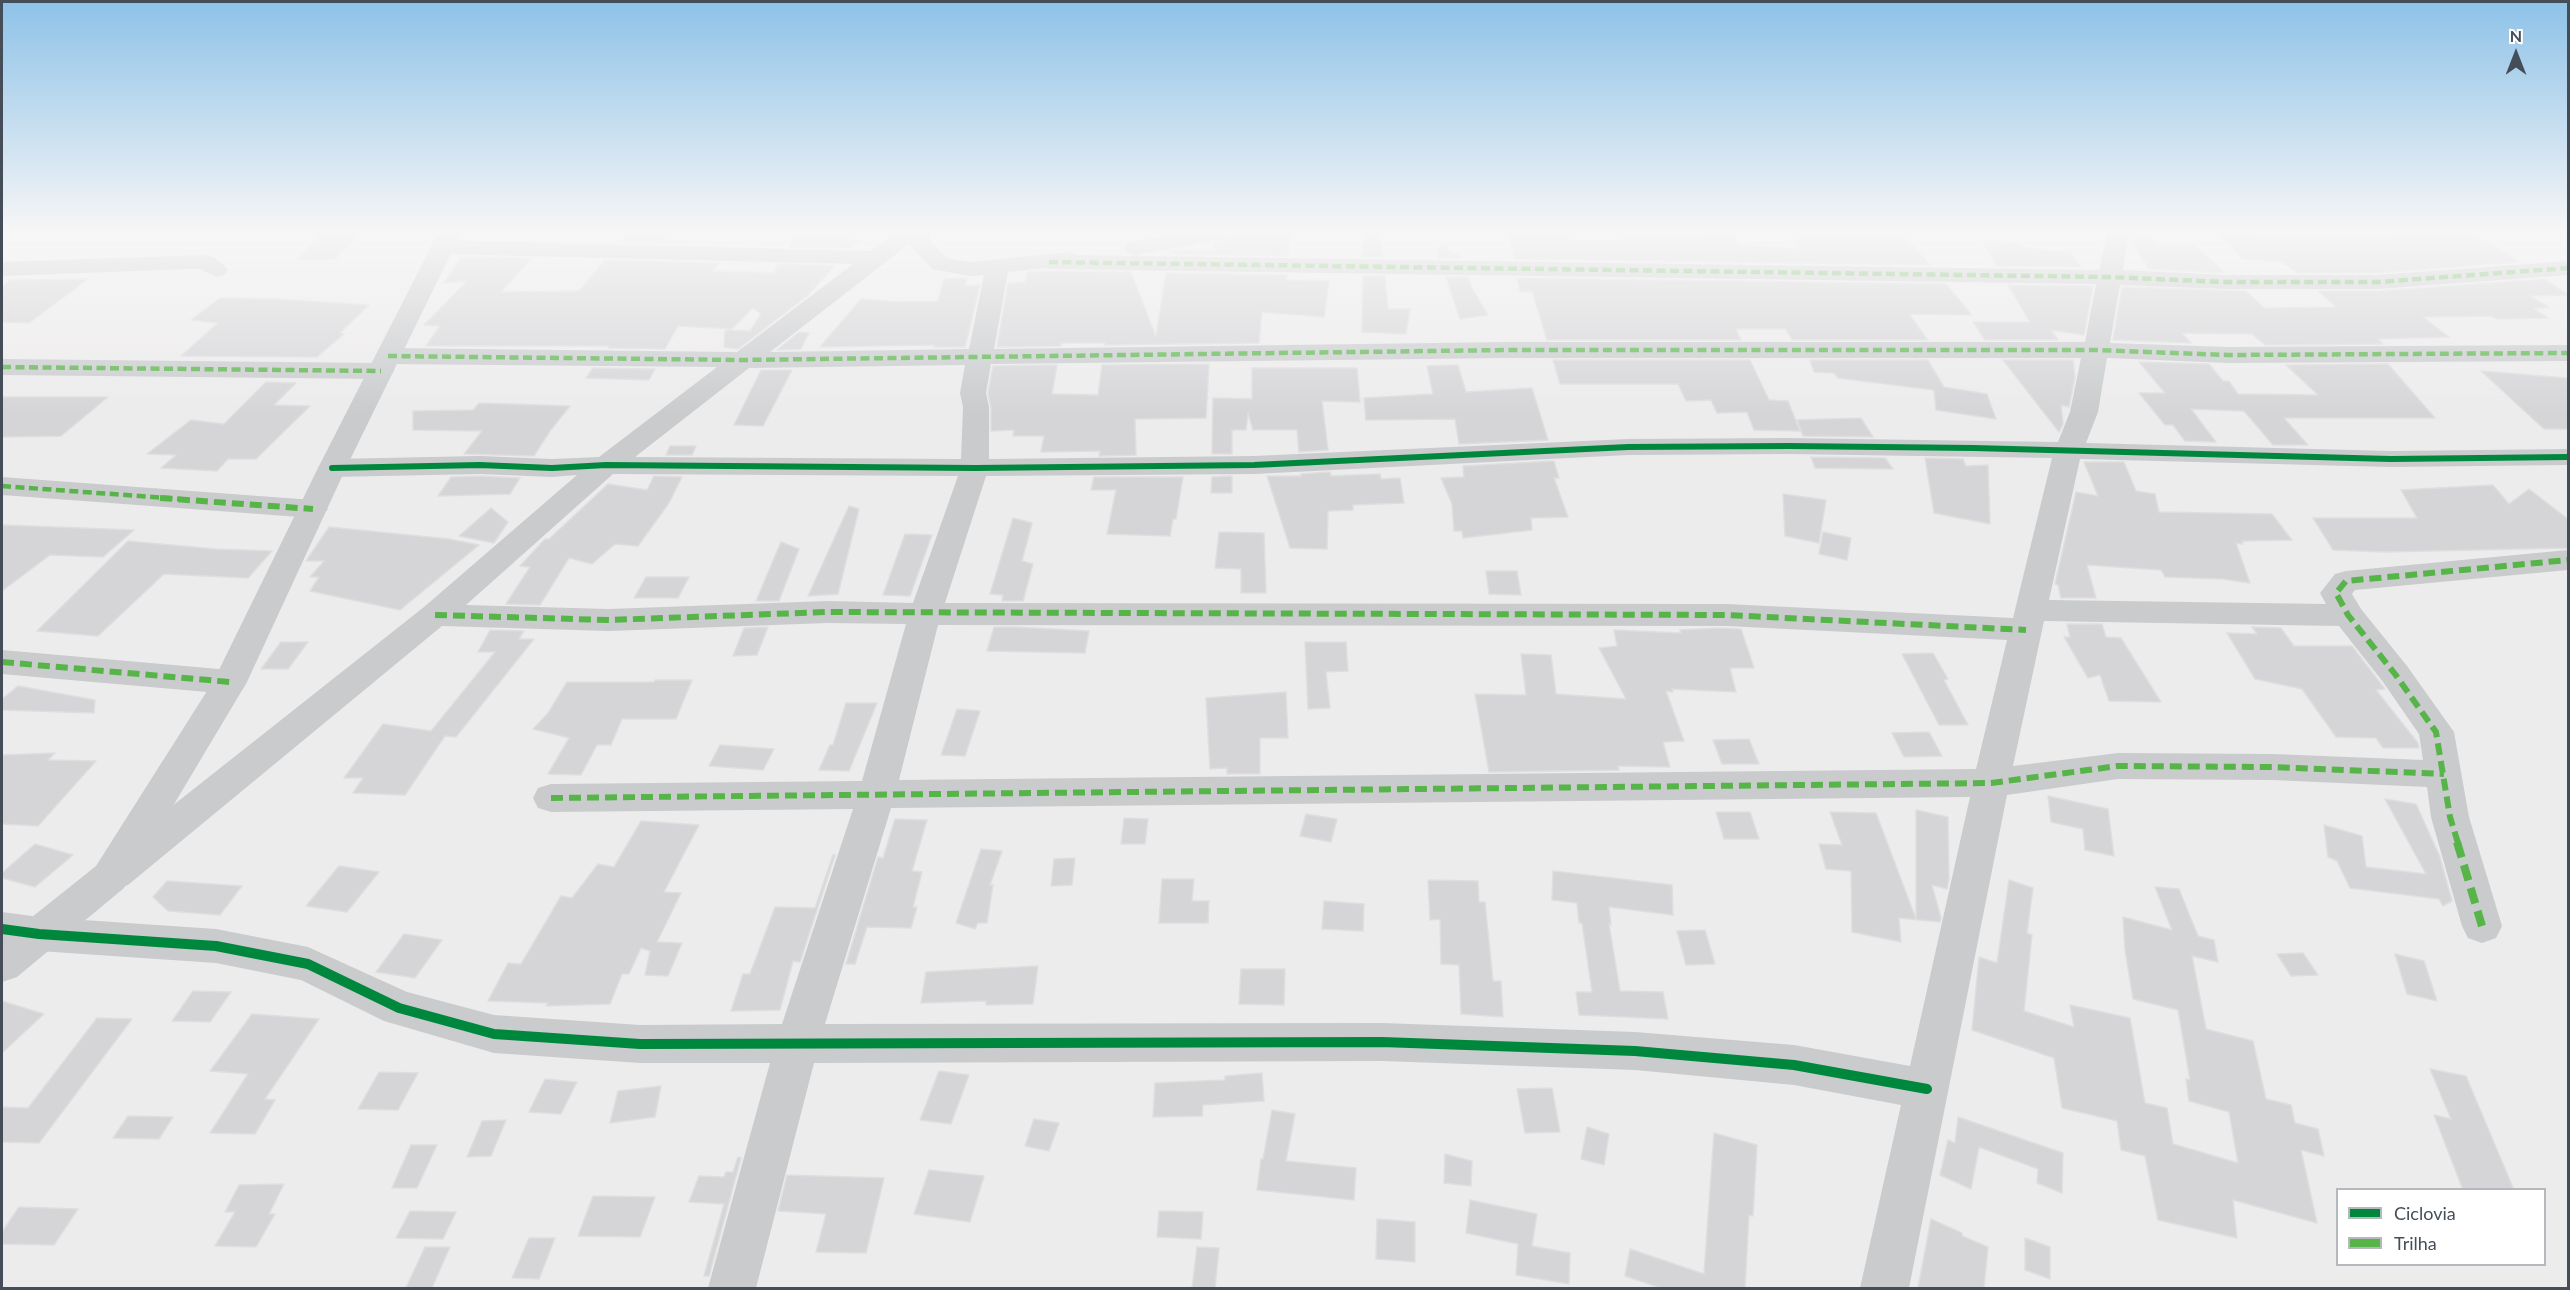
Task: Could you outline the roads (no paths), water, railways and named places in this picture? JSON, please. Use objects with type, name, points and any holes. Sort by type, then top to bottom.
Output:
[{"type":"street","points":[[110,877],[230,682],[332,468],[419,293]]},
{"type":"street","points":[[2,964],[20,931],[110,877],[435,615],[606,465],[829,293]]},
{"type":"street","points":[[732,1288],[797,1044],[878,793],[925,614],[975,468],[976,407],[973,393],[992,293]]},
{"type":"street","points":[[1885,1288],[1991,783],[2068,452],[2084,412],[2107,293]]},
{"type":"street","points":[[2,367],[1508,350],[2095,350],[2228,355],[2568,353]]},
{"type":"street","points":[[332,468],[480,465],[552,468],[606,465],[975,468],[1254,465],[1628,447],[1871,446],[2391,459],[2568,457]]},
{"type":"street","points":[[2,486],[313,508]]},
{"type":"street","points":[[2482,926],[2450,818],[2436,732],[2395,674],[2348,615],[2336,593],[2346,581],[2568,560]]},
{"type":"street","points":[[435,615],[609,620],[828,612],[1727,615],[2028,620],[2348,615]]},
{"type":"street","points":[[2,662],[230,682]]},
{"type":"street","points":[[551,798],[1991,783],[2118,766],[2273,767],[2444,774]]},
{"type":"street","points":[[20,931],[216,946],[308,964],[399,1008],[495,1034],[640,1044],[1382,1042],[1635,1051],[1794,1065],[1927,1089]]}]
